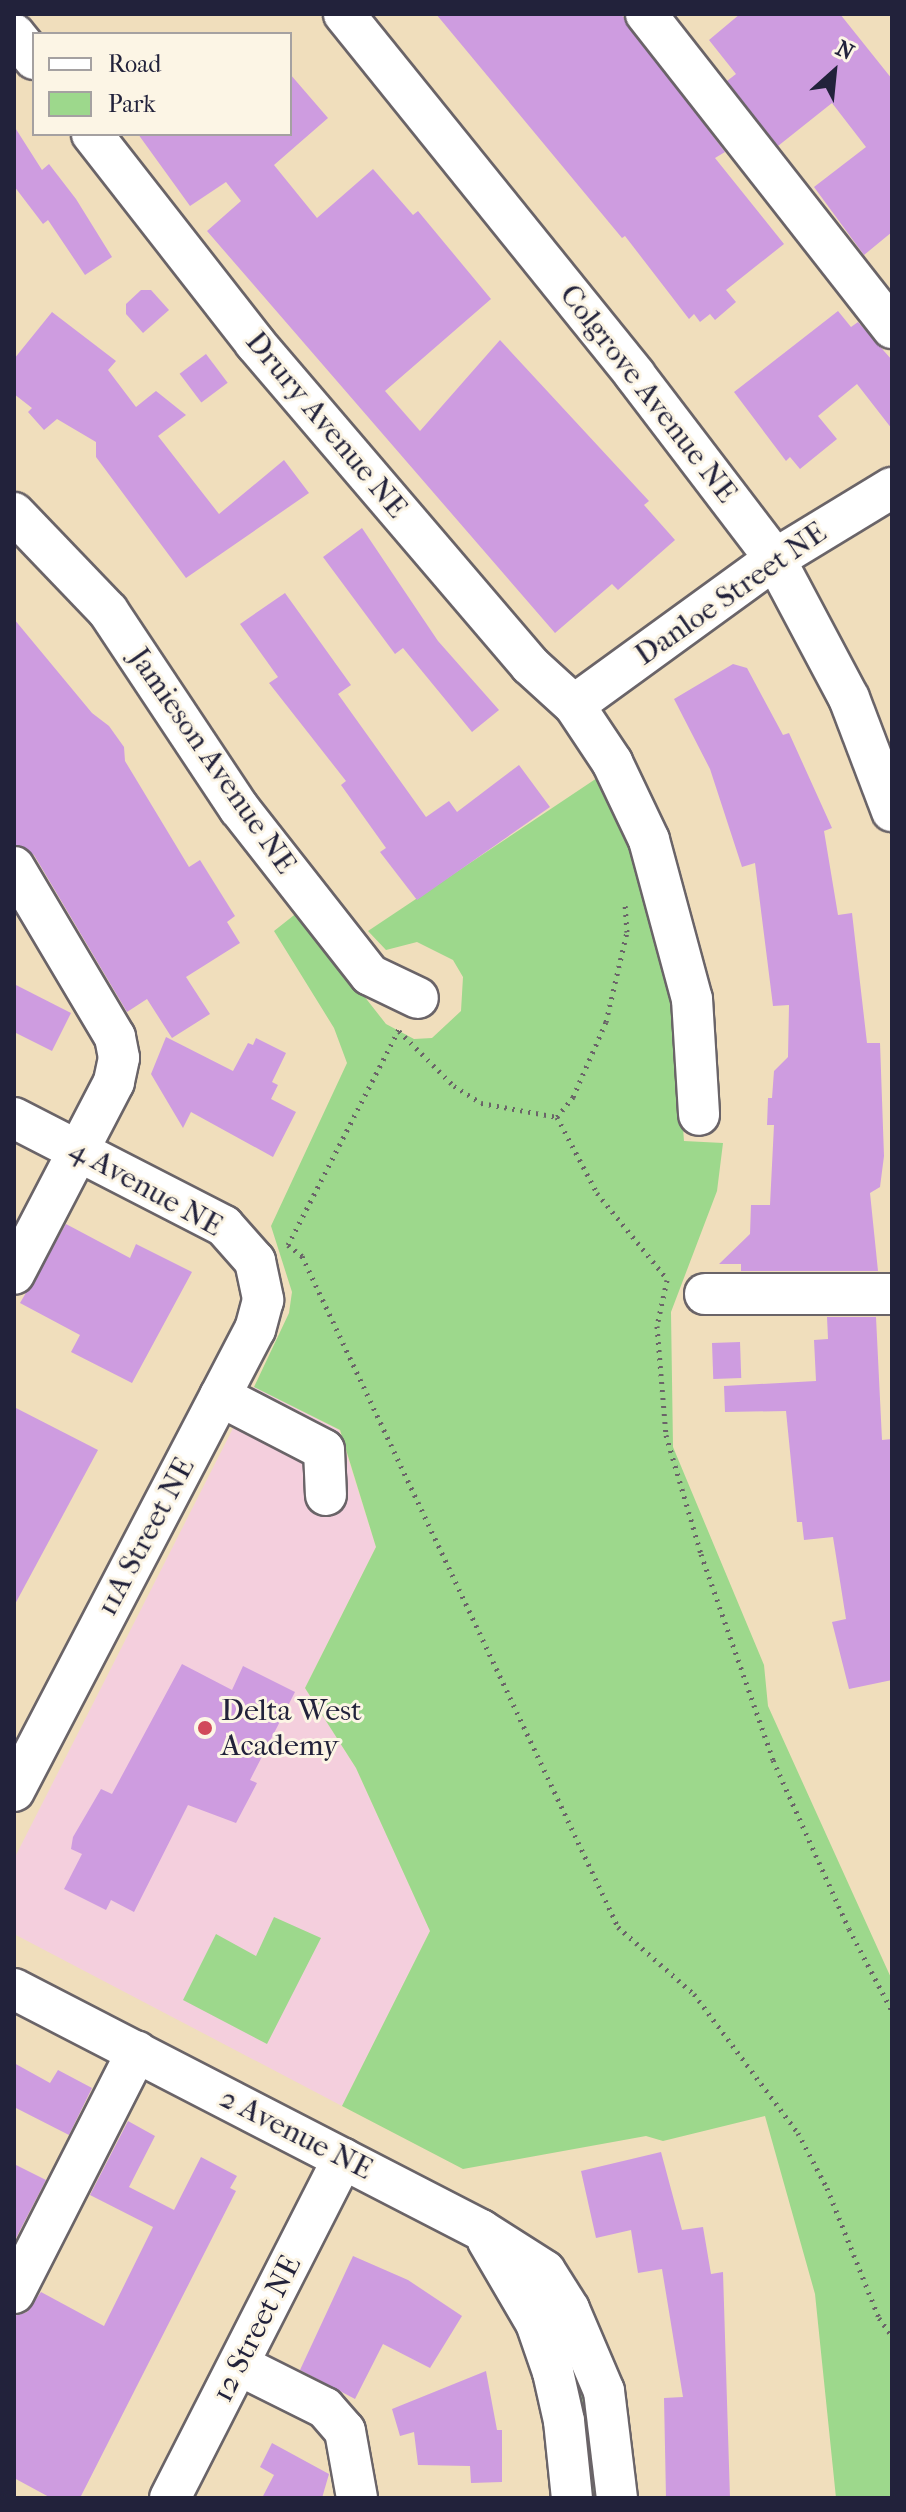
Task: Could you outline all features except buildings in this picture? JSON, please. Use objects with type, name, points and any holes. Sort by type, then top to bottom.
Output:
[{"type":"street","name":"Colgrove Avenue NE","points":[[344,14],[560,280],[775,559],[849,698],[892,811]]},
{"type":"street","points":[[646,14],[892,328]]},
{"type":"street","points":[[14,34],[32,56]]},
{"type":"street","name":"Drury Avenue NE","points":[[94,136],[255,343],[530,665],[574,705],[612,762],[649,840],[692,999],[699,1115]]},
{"type":"street","name":"Danloe Street NE","points":[[574,705],[775,559],[892,488]]},
{"type":"street","name":"Jamieson Avenue NE","points":[[14,513],[108,611],[239,808],[370,975],[408,1014]]},
{"type":"street","points":[[14,867],[115,1037],[119,1058],[114,1082],[14,1274]]},
{"type":"street","name":"4 Avenue NE","points":[[14,1118],[224,1226],[255,1261],[261,1278]]},
{"type":"street","name":"11A Street NE","points":[[14,1791],[255,1329],[263,1300],[261,1278]]},
{"type":"street","points":[[705,1294],[892,1294]]},
{"type":"street","points":[[220,1396],[324,1450],[326,1495]]},
{"type":"street","name":"2 Avenue NE","points":[[14,1989],[481,2230],[545,2271],[569,2309],[604,2391],[617,2498]]},
{"type":"street","points":[[14,2293],[137,2052]]},
{"type":"street","name":"12 Street NE","points":[[170,2498],[343,2159]]},
{"type":"street","points":[[481,2230],[536,2323],[564,2421],[572,2498]]},
{"type":"street","points":[[239,2365],[325,2408],[345,2431],[357,2498]]},
{"type":"path","points":[[557,1117],[573,1097],[606,1022],[627,932],[623,889]]},
{"type":"path","points":[[557,1117],[481,1103],[454,1086],[408,1014],[288,1245],[302,1256],[618,1927],[694,1994],[798,2133],[827,2188],[879,2318],[892,2336]]},
{"type":"path","points":[[557,1117],[597,1193],[667,1280],[705,1294]]},
{"type":"path","points":[[667,1280],[657,1326],[666,1435],[701,1554],[773,1760],[892,2011]]},
{"type":"shaded area","name":"Delta West Academy","points":[[254,1387],[339,1430],[376,1547],[305,1688],[356,1768],[430,1931],[342,2106],[14,1934],[14,1859]]},
{"type":"green space","points":[[606,772],[629,830],[674,1006],[684,1141],[723,1143],[717,1191],[671,1312],[673,1447],[764,1665],[768,1706],[892,1980],[892,2498],[836,2498],[815,2294],[765,2116],[663,2141],[646,2136],[463,2169],[342,2106],[430,1931],[356,1768],[305,1688],[376,1547],[340,1430],[254,1387],[289,1313],[292,1292],[271,1226],[347,1063],[334,1028],[274,931],[298,912],[386,1024],[414,1039],[432,1038],[461,1011],[463,977],[453,960],[417,942],[386,950],[368,931]]},
{"type":"green space","points":[[274,1917],[321,1938],[267,2044],[183,2000],[216,1934],[256,1956]]},
{"type":"green space","points":[[548,2295],[589,2385],[600,2498],[585,2498]]},
{"type":"place","name":"Delta West Academy","points":[[205,1728]]}]
